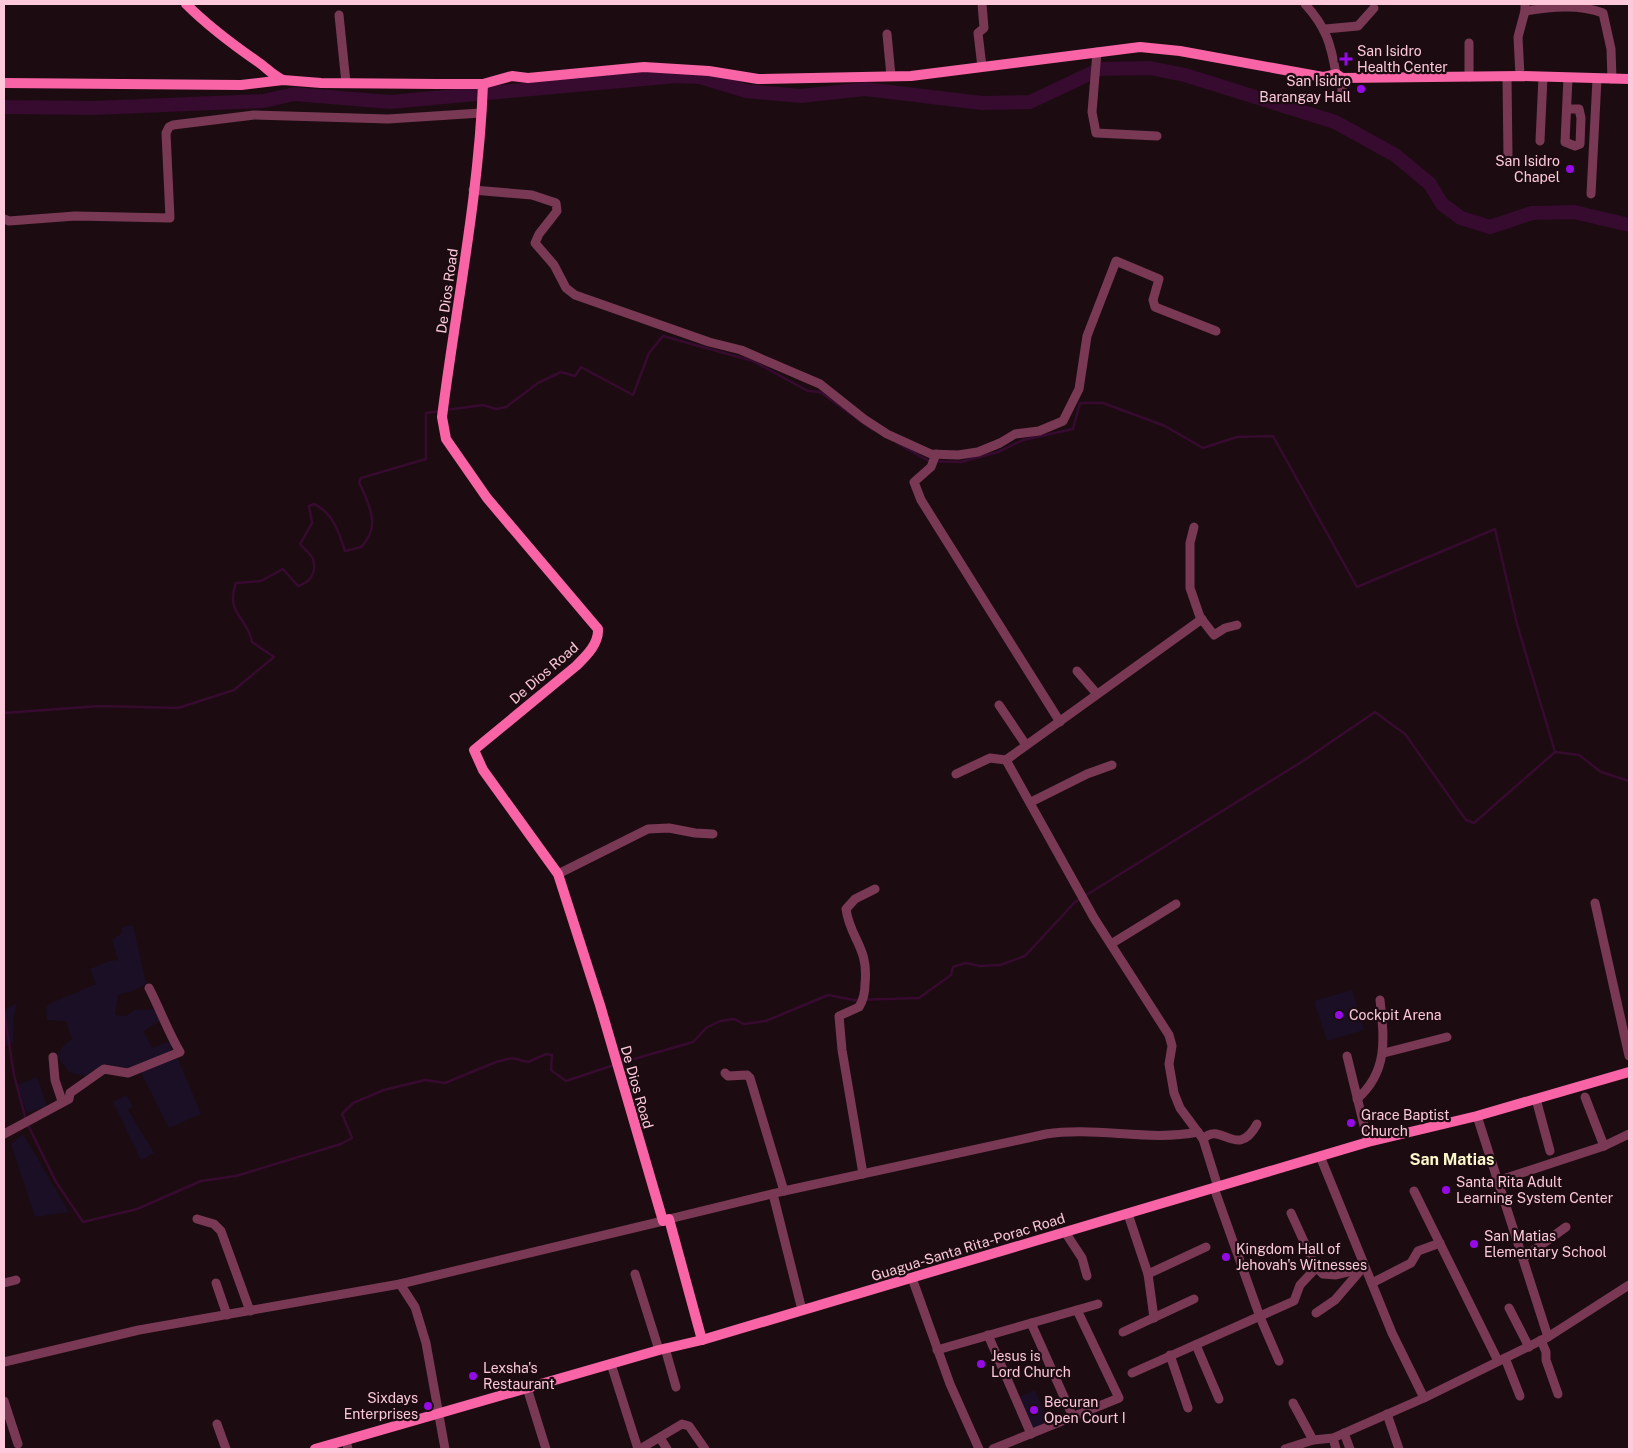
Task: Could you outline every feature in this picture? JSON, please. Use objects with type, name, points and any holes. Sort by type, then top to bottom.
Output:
[{"type":"street","points":[[186,4],[223,38],[261,64],[271,74],[283,80]]},
{"type":"street","points":[[982,4],[984,28],[978,33],[982,67]]},
{"type":"street","points":[[1305,4],[1322,25],[1358,26],[1374,8]]},
{"type":"street","points":[[1316,4],[1339,76],[1342,97]]},
{"type":"street","points":[[1520,76],[1518,37],[1525,7],[1555,5],[1591,8],[1603,13],[1611,49],[1612,79]]},
{"type":"street","points":[[339,15],[346,84]]},
{"type":"street","points":[[887,34],[891,76]]},
{"type":"street","points":[[1469,43],[1469,77]]},
{"type":"street","points":[[4,83],[241,85],[283,80],[346,84],[483,86],[512,76],[528,78],[644,67],[690,69],[758,78],[891,76],[930,74],[1150,48],[1180,51],[1323,77],[1520,76],[1597,79],[1629,78]]},
{"type":"street","points":[[1097,55],[1092,112],[1096,133],[1157,136]]},
{"type":"street","points":[[1507,77],[1508,157]]},
{"type":"street","points":[[1540,140],[1543,77]]},
{"type":"street","points":[[1566,109],[1568,78]]},
{"type":"street","points":[[1591,194],[1597,79]]},
{"type":"street","name":"De Dios Road","points":[[483,86],[459,310],[442,417],[446,439],[487,498],[598,629],[599,635],[594,645],[576,666],[474,750],[483,770],[558,874],[702,1340]]},
{"type":"street","points":[[4,219],[9,221],[75,216],[170,218],[166,133],[169,127],[173,125],[254,115],[388,119],[482,108]]},
{"type":"street","points":[[473,190],[532,195],[556,203],[557,211],[539,234],[535,243],[554,265],[566,288],[574,296],[709,342],[741,350],[820,384],[864,419],[887,434],[935,456],[978,452],[1000,443],[1014,434],[1039,431],[1063,421],[1068,416],[1079,389],[1087,336],[1116,261],[1159,279],[1153,300],[1155,307],[1216,331]]},
{"type":"street","points":[[935,456],[930,467],[914,482],[921,500],[1060,722]]},
{"type":"street","points":[[1194,527],[1190,542],[1192,552],[1188,579],[1202,619],[1208,630],[1214,635],[1225,628],[1236,625]]},
{"type":"street","points":[[956,774],[990,758],[1006,760],[1202,619]]},
{"type":"street","points":[[1077,671],[1097,694]]},
{"type":"street","points":[[999,705],[1026,745]]},
{"type":"street","points":[[1006,760],[1111,944],[1170,1035],[1172,1046],[1168,1064],[1174,1093],[1180,1108],[1200,1136],[1260,1316],[1279,1360]]},
{"type":"street","points":[[1031,802],[1087,774],[1112,765]]},
{"type":"street","points":[[558,874],[648,828],[669,828],[695,834],[713,834]]},
{"type":"street","points":[[863,1174],[839,1016],[859,1007],[864,998],[867,972],[864,952],[846,909],[855,899],[875,889]]},
{"type":"street","points":[[1111,944],[1176,904]]},
{"type":"street","points":[[1595,904],[1629,1056]]},
{"type":"street","points":[[4,1134],[62,1101],[69,1099],[70,1093],[104,1070],[128,1073],[180,1052],[149,988]]},
{"type":"street","points":[[1357,1099],[1366,1091],[1384,1053],[1380,1000]]},
{"type":"street","points":[[1384,1053],[1447,1037]]},
{"type":"street","points":[[1347,1056],[1368,1142]]},
{"type":"street","points":[[53,1057],[55,1080],[62,1101]]},
{"type":"street","name":"Guagua-Santa Rita-Porac Road","points":[[315,1449],[347,1445],[439,1412],[662,1349],[702,1340],[1368,1142],[1477,1116],[1629,1072]]},
{"type":"street","points":[[725,1073],[728,1076],[747,1075],[750,1078],[784,1191]]},
{"type":"street","points":[[1585,1097],[1604,1146]]},
{"type":"street","points":[[1536,1099],[1550,1151]]},
{"type":"street","points":[[1477,1116],[1523,1258],[1544,1339],[1546,1360],[1558,1394]]},
{"type":"street","points":[[4,1362],[139,1330],[400,1284],[784,1191],[1066,1131],[1200,1136],[1219,1133],[1231,1141],[1241,1141],[1247,1138],[1257,1124]]},
{"type":"street","points":[[1497,1181],[1604,1146],[1629,1134]]},
{"type":"street","points":[[1320,1156],[1363,1269],[1372,1283],[1392,1333],[1424,1398]]},
{"type":"street","points":[[1414,1191],[1520,1396]]},
{"type":"street","points":[[772,1194],[802,1310]]},
{"type":"street","points":[[1291,1213],[1313,1262],[1323,1274],[1330,1276],[1363,1269]]},
{"type":"street","points":[[1128,1214],[1148,1274],[1154,1318]]},
{"type":"street","points":[[197,1219],[214,1224],[221,1231],[250,1311]]},
{"type":"street","points":[[1523,1258],[1566,1227]]},
{"type":"street","points":[[1065,1232],[1082,1258],[1087,1276]]},
{"type":"street","points":[[1372,1283],[1411,1263],[1418,1252],[1440,1243]]},
{"type":"street","points":[[1148,1274],[1206,1247]]},
{"type":"street","points":[[1132,1373],[1294,1301],[1300,1285],[1317,1267]]},
{"type":"street","points":[[1316,1313],[1335,1300],[1363,1269]]},
{"type":"street","points":[[635,1274],[676,1386]]},
{"type":"street","points":[[912,1278],[938,1350],[979,1449]]},
{"type":"street","points":[[4,1283],[16,1280]]},
{"type":"street","points":[[216,1283],[227,1315]]},
{"type":"street","points":[[400,1284],[420,1320],[445,1449]]},
{"type":"street","points":[[1285,1449],[1312,1440],[1333,1438],[1424,1398],[1530,1347],[1629,1285]]},
{"type":"street","points":[[1123,1332],[1194,1298]]},
{"type":"street","points":[[938,1350],[1098,1304]]},
{"type":"street","points":[[1509,1308],[1530,1347]]},
{"type":"street","points":[[993,1449],[1119,1398],[1077,1310]]},
{"type":"street","points":[[1031,1323],[1073,1417]]},
{"type":"street","points":[[988,1335],[1031,1434]]},
{"type":"street","points":[[1196,1345],[1219,1399]]},
{"type":"street","points":[[1170,1356],[1188,1408]]},
{"type":"street","points":[[611,1364],[639,1449],[682,1424],[689,1426],[705,1449]]},
{"type":"street","points":[[527,1388],[546,1449]]},
{"type":"street","points":[[4,1401],[18,1444]]},
{"type":"street","points":[[1293,1403],[1312,1440]]},
{"type":"street","points":[[1387,1414],[1399,1449]]},
{"type":"street","points":[[217,1424],[226,1449]]},
{"type":"street","points":[[1344,1433],[1350,1449]]},
{"type":"street","points":[[660,1438],[667,1449]]},
{"type":"street","points":[[1333,1438],[1336,1449]]},
{"type":"shaded area","points":[[133,925],[146,984],[133,991],[118,995],[115,1015],[126,1016],[134,1010],[156,1009],[165,1022],[158,1022],[143,1031],[152,1048],[170,1041],[172,1053],[133,1069],[104,1064],[85,1076],[69,1072],[57,1056],[63,1046],[72,1039],[66,1021],[47,1020],[46,1008],[49,1004],[96,984],[90,969],[109,961],[118,960],[112,940],[122,933],[121,928]]},
{"type":"shaded area","name":"Cockpit Arena","points":[[1352,990],[1364,1030],[1327,1041],[1314,1001]]},
{"type":"shaded area","points":[[17,1003],[13,1021],[13,1043],[5,1047],[4,1010]]},
{"type":"shaded area","points":[[178,1059],[201,1114],[169,1128],[140,1070]]},
{"type":"shaded area","points":[[37,1077],[47,1106],[27,1113],[17,1085]]},
{"type":"shaded area","points":[[126,1095],[133,1106],[128,1110],[154,1153],[141,1160],[113,1102]]},
{"type":"shaded area","points":[[23,1134],[69,1212],[35,1217],[11,1144]]},
{"type":"shaded area","name":"Becuran Open Court I","points":[[1035,1390],[1049,1422],[1033,1429],[1020,1397]]},
{"type":"waterway","points":[[4,107],[94,108],[264,101],[294,94],[390,102],[676,76],[700,77],[746,91],[801,96],[865,89],[982,103],[1030,102],[1100,69],[1150,68],[1185,75],[1335,122],[1395,155],[1430,184],[1442,204],[1461,218],[1490,227],[1532,213],[1574,212],[1629,225]]},
{"type":"waterway","points":[[446,410],[483,405],[496,409],[506,407],[538,383],[561,372],[575,376],[581,367],[633,395],[649,353],[663,336],[753,361],[808,391],[820,392],[873,430]]},
{"type":"waterway","points":[[897,443],[929,461],[961,462],[998,452],[1023,440],[1073,429],[1080,403],[1103,403],[1165,426],[1203,448],[1237,437],[1273,436],[1357,587],[1495,529],[1517,624],[1555,752]]},
{"type":"waterway","points":[[4,713],[100,706],[178,708],[234,690],[274,657],[252,642],[233,602],[236,583],[261,581],[283,569],[298,586],[312,576],[314,569],[313,559],[300,544],[312,523],[309,506],[314,504],[331,518],[338,530],[345,551],[361,547],[371,531],[372,523],[370,507],[359,482],[361,478],[426,459],[426,413],[441,411]]},
{"type":"waterway","points":[[620,1063],[693,1042],[706,1028],[720,1021],[734,1019],[744,1024],[766,1021],[828,995],[854,1000],[919,998],[951,975],[953,967],[966,963],[980,966],[1000,965],[1025,956],[1075,902],[1303,761],[1375,712],[1405,734],[1466,820],[1474,823],[1555,752],[1579,755],[1601,772],[1629,781]]},
{"type":"waterway","points":[[4,1011],[14,1075],[26,1120]]},
{"type":"waterway","points":[[28,1125],[56,1182],[83,1222],[137,1209],[201,1181],[236,1176],[341,1144],[352,1138],[342,1114],[353,1103],[384,1090],[425,1080],[445,1083],[496,1062],[512,1058],[528,1062],[546,1054],[552,1055],[551,1070],[566,1081],[614,1065]]},
{"type":"place","name":"San Isidro Health Center","points":[[1346,59]]},
{"type":"place","name":"San Isidro Barangay Hall","points":[[1361,89]]},
{"type":"place","name":"San Isidro Chapel","points":[[1570,169]]},
{"type":"place","name":"Cockpit Arena","points":[[1339,1015]]},
{"type":"place","name":"Grace Baptist Church","points":[[1351,1123]]},
{"type":"place","name":"Santa Rita Adult Learning System Center","points":[[1446,1190]]},
{"type":"place","name":"San Matias Elementary School","points":[[1474,1244]]},
{"type":"place","name":"Kingdom Hall of Jehovah's Witnesses","points":[[1226,1257]]},
{"type":"place","name":"Jesus is Lord Church","points":[[981,1364]]},
{"type":"place","name":"Lexsha's Restaurant","points":[[473,1376]]},
{"type":"place","name":"Sixdays Enterprises","points":[[428,1406]]},
{"type":"place","name":"Becuran Open Court I","points":[[1034,1410]]},
{"type":"district","name":"San Matias","points":[[1452,1159]]}]
